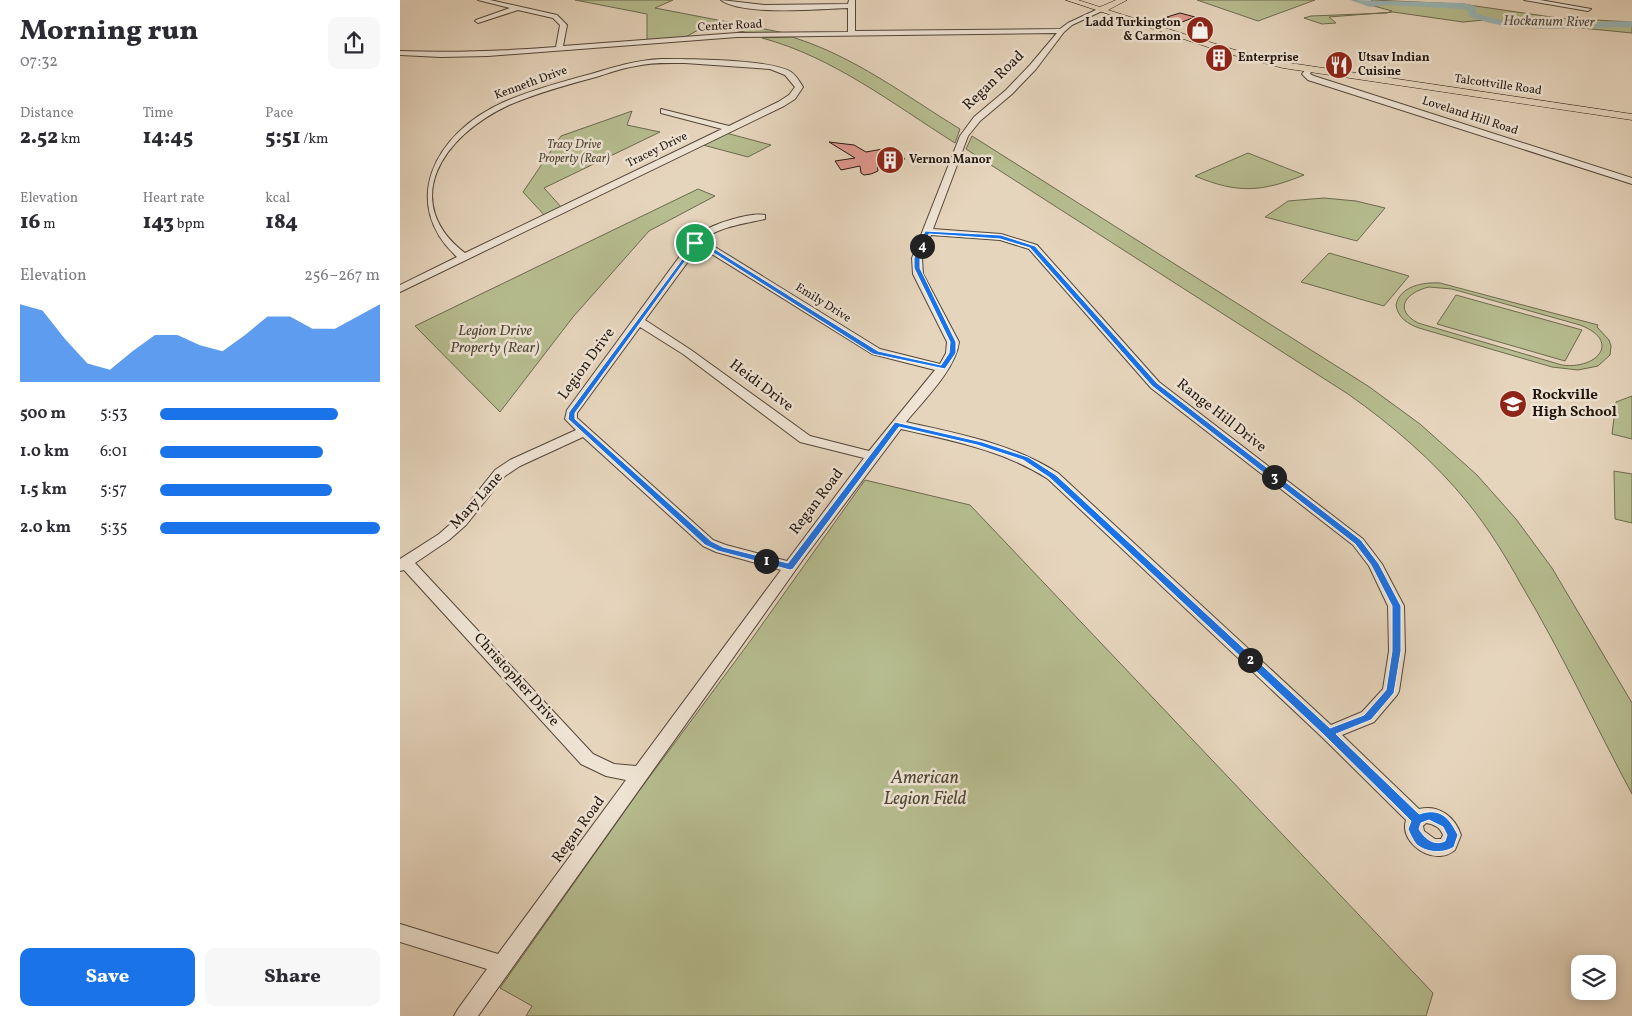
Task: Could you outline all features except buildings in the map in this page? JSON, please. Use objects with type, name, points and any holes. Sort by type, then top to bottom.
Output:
[{"type":"main road","name":"Talcottville Road","points":[[1070,0],[1261,60],[1310,71],[1632,117]]},
{"type":"main road","points":[[1100,10],[1123,0]]},
{"type":"street","points":[[481,0],[555,16],[564,25],[559,49]]},
{"type":"street","points":[[724,0],[743,7],[852,3],[852,34]]},
{"type":"street","points":[[1527,0],[1588,9]]},
{"type":"street","points":[[1568,6],[1572,0]]},
{"type":"street","points":[[478,21],[518,8]]},
{"type":"street","name":"Regan Road","points":[[465,1016],[790,567],[872,456],[943,368],[952,353],[953,342],[917,268],[917,258],[968,130],[1033,67],[1062,31],[1070,24],[1100,10]]},
{"type":"street","name":"Center Road","points":[[400,53],[465,55],[559,49],[685,50],[696,41],[737,35],[1062,31]]},
{"type":"street","points":[[685,50],[693,52]]},
{"type":"street","name":"Tracey Drive","points":[[400,289],[730,129],[792,97],[800,87],[795,78],[788,73],[766,67],[685,50],[674,60]]},
{"type":"street","name":"Kenneth Drive","points":[[465,257],[434,242],[419,227],[408,210],[405,196],[408,180],[421,161],[441,143],[483,115],[529,94],[623,66],[674,60]]},
{"type":"street","name":"Loveland Hill Road","points":[[1310,71],[1306,74],[1311,78],[1632,181]]},
{"type":"street","points":[[664,111],[730,129]]},
{"type":"street","name":"Legion Drive","points":[[762,217],[746,219],[718,227],[702,236],[695,243],[571,413],[571,419],[708,543],[720,549],[790,567]]},
{"type":"street","name":"Range Hill Drive","points":[[927,232],[1001,237],[1032,247],[1154,385],[1358,542],[1375,564],[1396,606],[1397,651],[1391,691],[1368,717],[1329,733]]},
{"type":"street","name":"Emily Drive","points":[[695,243],[711,249],[876,352],[943,368]]},
{"type":"street","name":"Heidi Drive","points":[[639,321],[687,352],[804,439],[872,456]]},
{"type":"street","points":[[897,424],[1003,450],[1040,467],[1059,481],[1329,733],[1417,819]]},
{"type":"street","name":"Mary Lane","points":[[403,565],[461,522],[500,473],[515,463],[585,431]]},
{"type":"street","name":"Christopher Drive","points":[[403,565],[587,759],[612,771],[639,774]]},
{"type":"street","points":[[400,933],[501,964]]},
{"type":"green space","points":[[575,0],[673,0],[655,8],[785,33],[755,34],[707,25],[684,38],[647,41],[647,14]]},
{"type":"green space","points":[[1197,0],[1315,0],[1258,21]]},
{"type":"green space","points":[[1352,0],[1369,3],[1373,1],[1371,0],[1462,4],[1558,18],[1632,22],[1632,33],[1561,26],[1534,26],[1484,20],[1463,22],[1389,12],[1392,11]]},
{"type":"green space","points":[[1373,14],[1329,17],[1336,23],[1322,24],[1304,18],[1311,16]]},
{"type":"green space","points":[[792,37],[815,45],[858,66],[960,129],[955,143],[838,69],[788,46],[762,38]]},
{"type":"green space","name":"Tracy Drive Property (Rear)","points":[[632,111],[627,125],[660,132],[544,188],[563,209],[546,217],[523,192],[561,136]]},
{"type":"green space","points":[[726,133],[771,145],[748,157],[703,145]]},
{"type":"green space","points":[[972,136],[1368,386],[1420,424],[1477,475],[1516,519],[1552,568],[1632,703],[1632,794],[1551,637],[1503,554],[1468,503],[1427,458],[1381,418],[1348,394],[966,149]]},
{"type":"green space","points":[[1248,153],[1304,175],[1275,185],[1250,189],[1224,186],[1195,176]]},
{"type":"green space","name":"Legion Drive Property (Rear)","points":[[698,189],[715,196],[649,231],[573,317],[500,412],[415,326]]},
{"type":"green space","points":[[1324,198],[1356,201],[1385,208],[1357,241],[1265,217],[1288,201]]},
{"type":"green space","points":[[1329,253],[1409,276],[1384,306],[1301,282]]},
{"type":"green space","points":[[1440,283],[1598,325],[1597,327],[1609,340],[1611,346],[1610,355],[1598,366],[1578,370],[1552,367],[1419,328],[1401,317],[1396,305],[1402,293],[1407,289],[1413,286]],"holes":[[[1429,287],[1452,289],[1580,325],[1593,332],[1600,339],[1602,346],[1600,353],[1594,359],[1585,363],[1562,365],[1418,323],[1410,318],[1406,312],[1404,307],[1409,297],[1421,289]]]},
{"type":"green space","points":[[1456,295],[1582,330],[1565,361],[1437,324]]},
{"type":"green space","points":[[1632,396],[1632,439],[1612,434],[1616,402]]},
{"type":"green space","points":[[1614,471],[1632,474],[1632,523],[1615,519]]},
{"type":"green space","name":"American Legion Field","points":[[865,480],[970,505],[1433,993],[1426,1016],[526,1016],[532,1006],[500,988],[639,791],[751,640]]},
{"type":"waterway","name":"Hockanum River","points":[[1354,0],[1370,4],[1386,2],[1464,6],[1472,8],[1472,14],[1483,19],[1523,24],[1632,24]]},
{"type":"place","name":"Ladd Turkington & Carmon","points":[[1200,30]]},
{"type":"place","name":"Enterprise","points":[[1219,58]]},
{"type":"place","name":"Utsav Indian Cuisine","points":[[1339,65]]},
{"type":"place","name":"Vernon Manor","points":[[890,160]]},
{"type":"place","name":"Rockville High School","points":[[1513,404]]},
{"type":"route","points":[[695,243],[571,413],[571,419],[708,543],[720,549],[790,567],[897,424],[1009,452],[1026,459],[1053,476],[1329,733],[1417,819],[1422,816],[1429,816],[1436,817],[1446,823],[1452,831],[1452,841],[1450,844],[1445,847],[1436,848],[1420,841],[1414,833],[1413,827],[1417,819],[1373,776],[1329,733],[1368,717],[1391,691],[1397,651],[1396,606],[1375,564],[1358,542],[1154,385],[1032,247],[1019,241],[1001,237],[927,232],[917,258],[917,268],[918,274],[953,342],[952,353],[943,368],[885,356],[876,352],[711,249],[695,243]]}]
